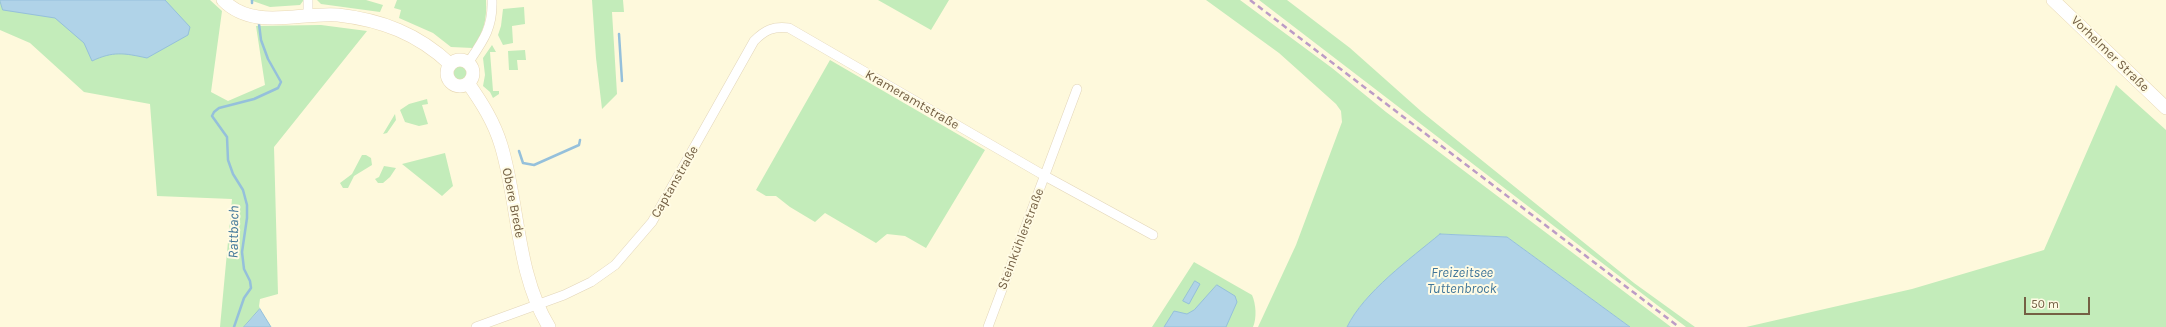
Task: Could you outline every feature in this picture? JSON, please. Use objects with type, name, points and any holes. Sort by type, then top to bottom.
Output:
[{"type":"street","points":[[223,0],[234,9],[257,17],[272,18],[308,15],[336,15],[380,22],[413,36],[435,51],[450,64]]},
{"type":"street","points":[[308,0],[308,15]]},
{"type":"street","points":[[468,63],[487,36],[492,0]]},
{"type":"street","name":"Vorhelmer Straße","points":[[2054,0],[2166,108]]},
{"type":"street","name":"Krameramtstraße","points":[[779,27],[789,28],[1045,176]]},
{"type":"street","name":"Captanstraße","points":[[476,327],[538,306],[592,282],[615,265],[652,222],[754,41],[769,29],[779,27]]},
{"type":"street","points":[[457,60],[468,63],[473,73],[468,83],[460,86],[450,82],[447,72],[450,64],[457,60]]},
{"type":"street","name":"Obere Brede","points":[[468,83],[486,108],[501,145],[524,258],[538,306],[549,327]]},
{"type":"street","points":[[1045,176],[1077,89]]},
{"type":"street","name":"Steinkühlerstraße","points":[[988,327],[1045,176],[1153,235]]},
{"type":"green space","points":[[0,0],[210,0],[222,11],[211,92],[228,101],[265,85],[256,26],[321,25],[367,31],[274,147],[278,294],[260,299],[260,309],[244,327],[220,327],[232,199],[157,196],[150,104],[84,92],[30,43],[0,30]]},
{"type":"green space","points":[[250,0],[303,1],[300,5],[270,7]]},
{"type":"green space","points":[[317,0],[366,0],[383,5],[380,12],[321,4]]},
{"type":"green space","points":[[397,0],[486,0],[484,25],[473,48],[451,47],[433,33],[399,18],[401,10],[394,8]]},
{"type":"green space","points":[[592,0],[623,0],[624,12],[612,12],[617,94],[602,109],[596,58]]},
{"type":"green space","points":[[878,0],[949,0],[931,30]]},
{"type":"green space","points":[[1206,0],[1240,0],[1332,68],[1386,112],[1671,327],[1630,327],[1507,237],[1441,234],[1376,289],[1355,314],[1347,327],[1258,327],[1296,245],[1342,122],[1341,111],[1336,104],[1279,53]]},
{"type":"green space","points":[[1259,0],[1287,0],[1350,48],[1422,112],[1634,283],[1695,327],[1686,327]]},
{"type":"green space","points":[[524,7],[525,24],[512,26],[513,43],[503,45],[498,35],[501,26],[503,9]]},
{"type":"green space","points":[[492,45],[496,52],[490,52],[493,91],[499,91],[499,94],[493,98],[490,92],[483,86],[485,75],[483,58]]},
{"type":"green space","points":[[525,50],[526,60],[517,60],[518,70],[509,70],[508,51]]},
{"type":"green space","points":[[830,60],[985,150],[926,248],[905,236],[887,234],[876,243],[825,213],[815,222],[790,207],[776,196],[766,196],[756,190]]},
{"type":"green space","points":[[460,65],[467,70],[468,73],[463,80],[460,81],[453,76],[452,73],[457,66]]},
{"type":"green space","points":[[2116,85],[2166,130],[2166,327],[1746,327],[1912,289],[2044,250]]},
{"type":"green space","points":[[427,99],[428,104],[422,105],[428,124],[419,126],[405,122],[400,110],[409,104]]},
{"type":"green space","points":[[395,114],[396,120],[387,133],[383,134]]},
{"type":"green space","points":[[445,153],[453,186],[442,196],[402,164]]},
{"type":"green space","points":[[362,155],[366,155],[371,158],[372,165],[354,176],[348,188],[343,188],[340,183],[352,174]]},
{"type":"green space","points":[[384,166],[396,168],[390,177],[383,183],[378,183],[375,179],[379,177]]},
{"type":"green space","points":[[1194,262],[1252,295],[1256,311],[1253,327],[1152,327]]},
{"type":"water","points":[[0,0],[165,0],[190,27],[188,35],[147,58],[132,55],[113,54],[92,61],[84,43],[55,18],[3,10]]},
{"type":"water","name":"Freizeitsee Tuttenbrock","points":[[1440,234],[1507,237],[1630,327],[1347,327],[1364,301],[1376,289],[1402,265]]},
{"type":"water","points":[[1195,281],[1200,284],[1189,304],[1183,301]]},
{"type":"water","points":[[1217,285],[1235,296],[1237,302],[1226,327],[1164,327],[1174,311],[1187,314],[1194,310]]},
{"type":"water","points":[[260,309],[271,327],[244,327]]},
{"type":"waterway","name":"Rattbach","points":[[234,327],[244,298],[251,288],[250,281],[244,269],[242,252],[247,218],[247,205],[243,190],[233,174],[228,160],[227,137],[212,116],[219,108],[254,99],[278,88],[281,82],[268,59],[261,40],[259,24]]},
{"type":"waterway","points":[[619,34],[622,81]]},
{"type":"waterway","points":[[519,151],[523,163],[534,165],[579,145],[580,140]]},
{"type":"railway","points":[[1250,0],[1679,327]]}]
